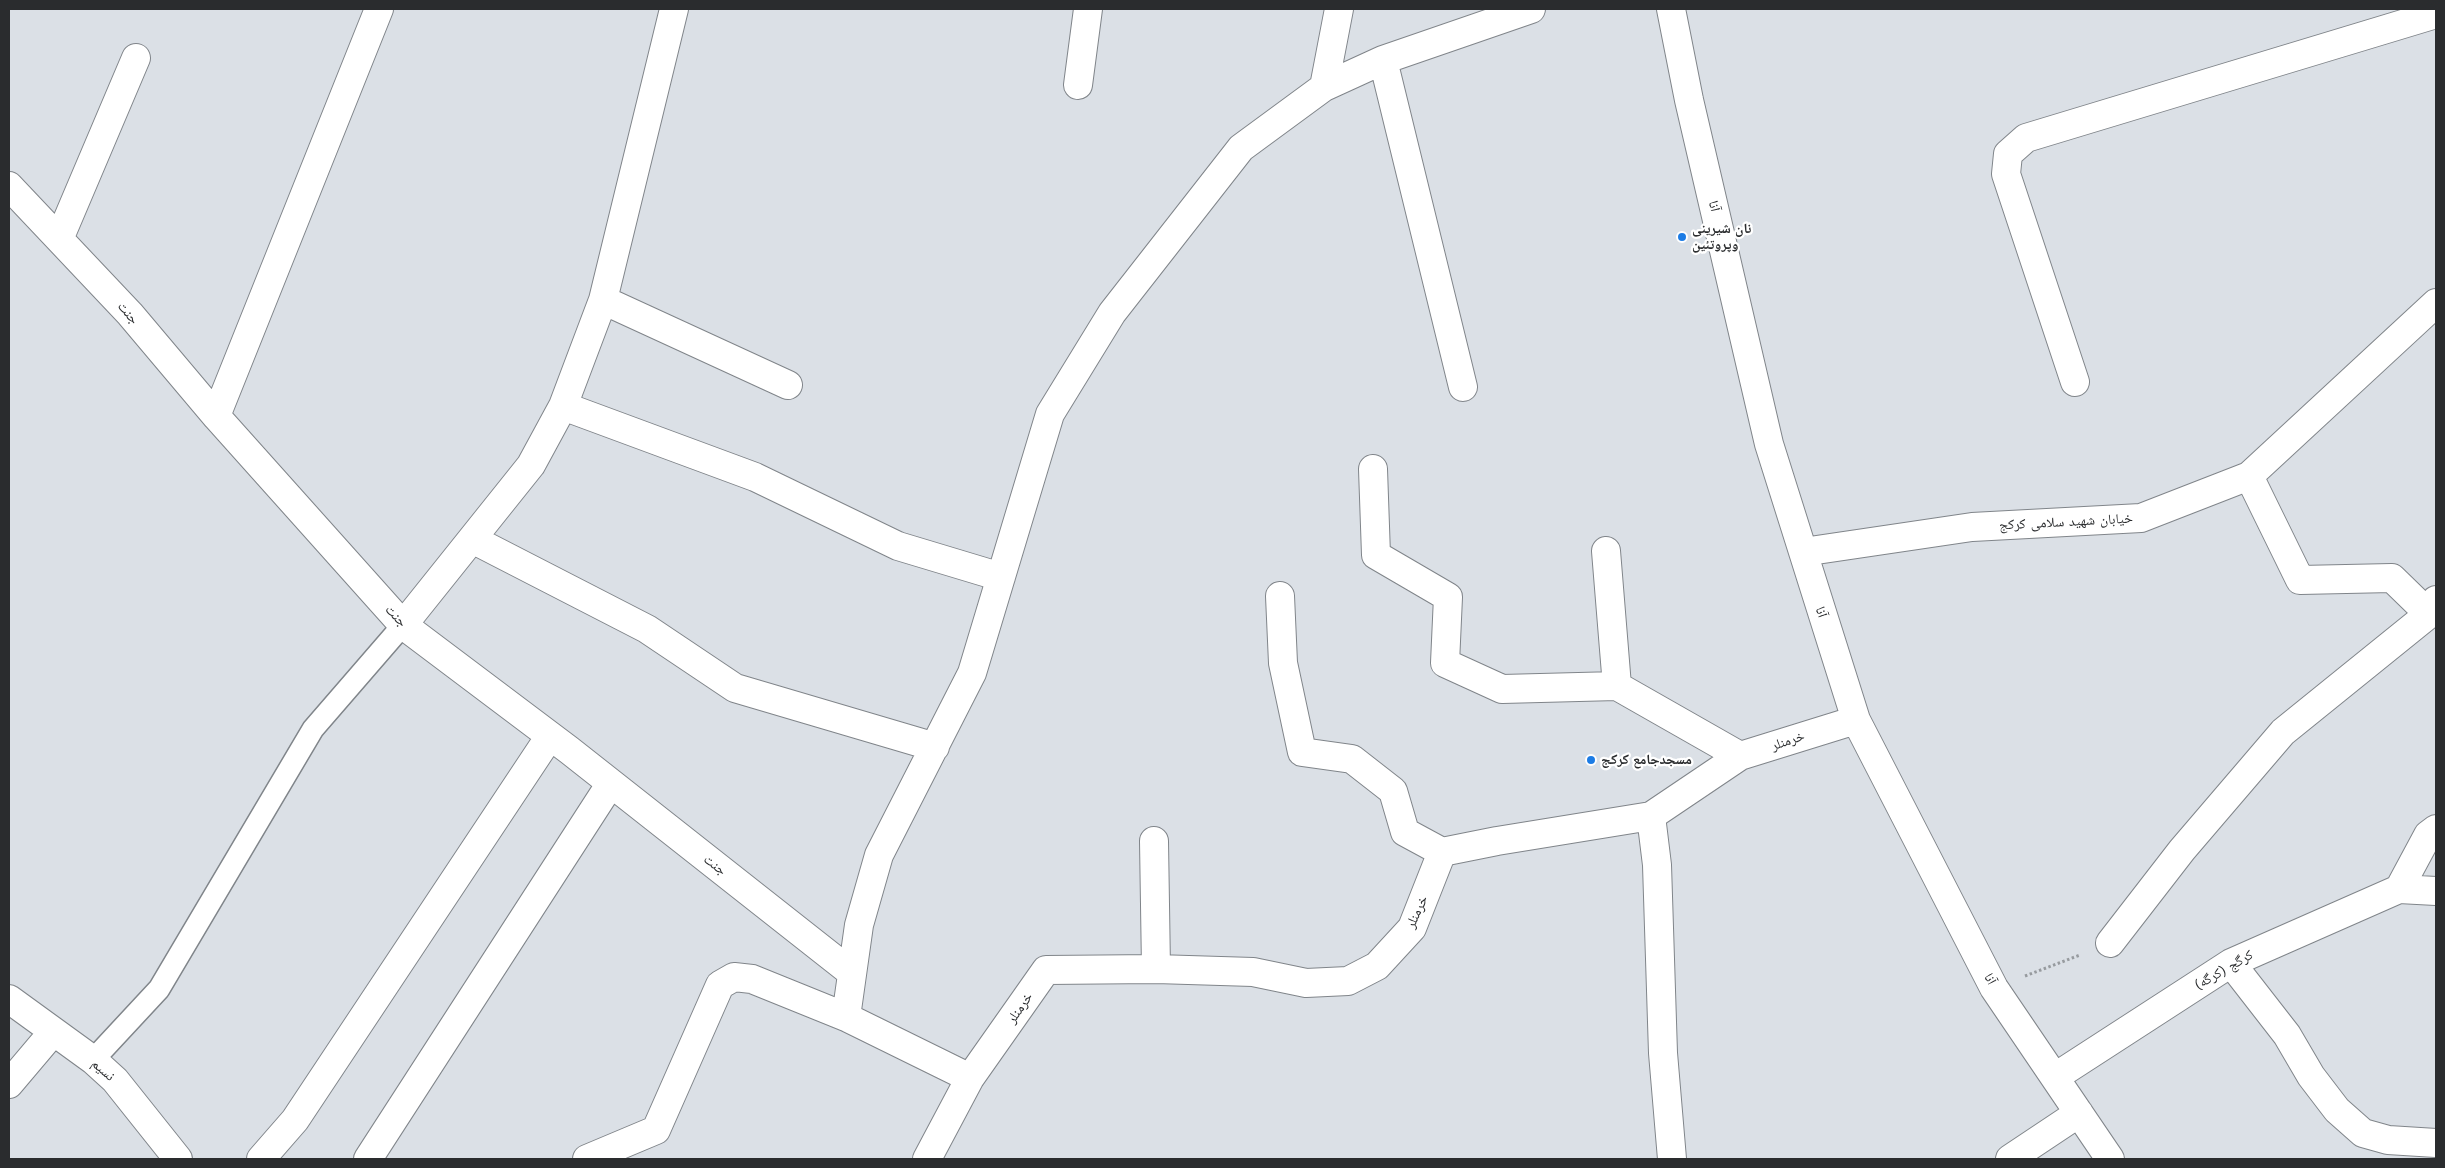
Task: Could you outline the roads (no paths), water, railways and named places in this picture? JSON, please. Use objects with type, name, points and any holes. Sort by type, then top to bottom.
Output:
[{"type":"street","points":[[216,416],[378,9]]},
{"type":"street","points":[[403,625],[531,465],[563,406],[603,300],[674,9]]},
{"type":"street","points":[[1078,85],[1088,9]]},
{"type":"street","points":[[1324,87],[1339,9]]},
{"type":"street","points":[[846,1017],[859,925],[879,855],[972,672],[1050,414],[1112,313],[1241,148],[1324,87],[1383,60],[1531,9]]},
{"type":"street","name":"آنا","points":[[1671,9],[1689,100],[1769,444],[1856,720],[1994,988],[2110,1159]]},
{"type":"street","points":[[2076,382],[2006,174],[2008,154],[2026,138],[2436,14]]},
{"type":"street","points":[[60,237],[136,58]]},
{"type":"street","points":[[1383,60],[1463,386]]},
{"type":"street","name":"جنت","points":[[9,186],[60,237],[130,314],[216,416],[403,625],[550,736],[852,973]]},
{"type":"street","points":[[603,300],[788,385]]},
{"type":"street","name":"خیابان شهید سلامی کرکج","points":[[1803,552],[1972,528],[2141,518],[2249,476],[2436,303]]},
{"type":"street","points":[[563,406],[756,477],[898,546],[1001,577]]},
{"type":"street","points":[[1373,469],[1376,555],[1448,597],[1445,663],[1502,689],[1617,686],[1740,756]]},
{"type":"street","points":[[2110,943],[2182,850],[2283,732],[2433,607],[2392,578],[2300,580],[2249,476]]},
{"type":"street","points":[[472,539],[647,629],[735,688],[935,747]]},
{"type":"street","points":[[1606,551],[1617,686]]},
{"type":"street","points":[[1280,596],[1283,663],[1302,752],[1352,760],[1393,790],[1405,832],[1442,852]]},
{"type":"street","name":"خرمنلر","points":[[970,1078],[1046,970],[1156,969],[1253,972],[1306,983],[1348,981],[1377,966],[1412,928],[1442,852],[1497,841],[1652,816],[1740,756],[1856,720]]},
{"type":"street","points":[[262,1159],[295,1120],[550,736]]},
{"type":"street","points":[[368,1159],[610,783]]},
{"type":"street","points":[[1652,816],[1656,865],[1663,1053],[1672,1159]]},
{"type":"street","points":[[2399,889],[2428,835],[2436,829]]},
{"type":"street","points":[[1154,842],[1156,969]]},
{"type":"street","name":"کرگج (کرگه)","points":[[2055,1078],[2231,963],[2399,889],[2436,890]]},
{"type":"street","points":[[2231,963],[2287,1035],[2311,1076],[2332,1103],[2363,1133],[2388,1140],[2436,1143]]},
{"type":"street","points":[[587,1159],[656,1130],[720,985],[734,977],[752,979],[846,1017],[970,1078],[927,1159]]},
{"type":"street","name":"نسیم","points":[[9,999],[116,1080],[178,1159]]},
{"type":"street","points":[[9,1084],[53,1032]]},
{"type":"street","points":[[2010,1159],[2079,1114]]},
{"type":"lane","points":[[92,1060],[159,989],[312,729],[403,625]]},
{"type":"place","name":"نان شیرینی وپروتئین","points":[[1682,237]]},
{"type":"place","name":"مسجدجامع کرکج","points":[[1591,760]]}]
